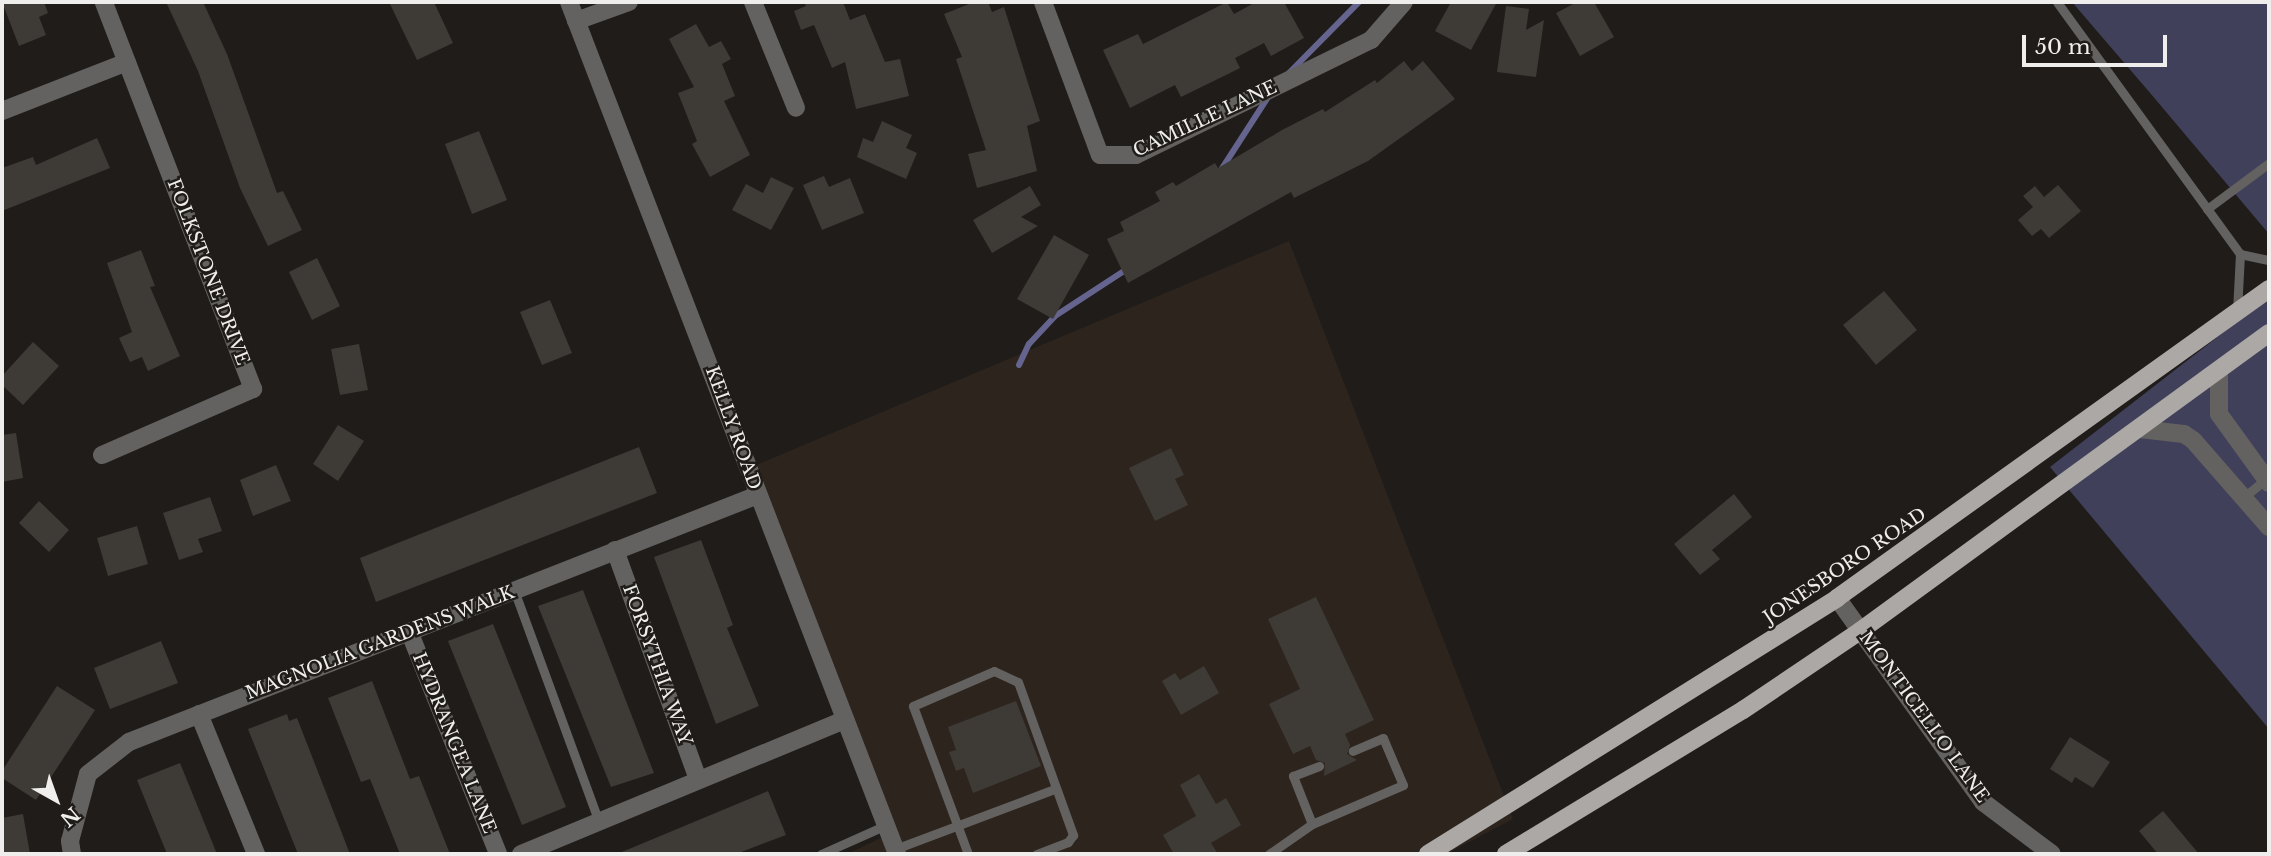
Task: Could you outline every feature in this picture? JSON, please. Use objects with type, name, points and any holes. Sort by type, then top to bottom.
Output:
[{"type":"main road","name":"JONESBORO ROAD","points":[[1428,854],[1837,598],[2269,289]]},
{"type":"main road","points":[[1506,854],[1701,736],[1860,631],[2269,333]]},
{"type":"street","name":"FOLKSTONE DRIVE","points":[[102,455],[253,389],[104,2]]},
{"type":"street","name":"KELLY ROAD","points":[[569,2],[896,852]]},
{"type":"street","points":[[576,21],[629,2]]},
{"type":"street","points":[[752,2],[796,108]]},
{"type":"street","name":"CAMILLE LANE","points":[[1043,2],[1100,155],[1136,155],[1371,40],[1404,2]]},
{"type":"street","points":[[2,111],[127,62]]},
{"type":"street","points":[[2219,370],[2219,414],[2268,481]]},
{"type":"street","points":[[2140,429],[2184,434],[2193,440],[2269,527]]},
{"type":"street","name":"MAGNOLIA GARDENS WALK","points":[[72,854],[70,841],[88,774],[129,742],[758,495]]},
{"type":"street","name":"FORSYTHIA WAY","points":[[615,550],[698,779]]},
{"type":"street","name":"MONTICELLO LANE","points":[[1837,598],[1983,802],[2052,854]]},
{"type":"street","name":"HYDRANGEA LANE","points":[[410,631],[498,854]]},
{"type":"street","points":[[199,714],[256,854]]},
{"type":"street","points":[[522,854],[598,820],[845,720]]},
{"type":"lane","points":[[2057,2],[2240,254],[2237,313]]},
{"type":"lane","points":[[2207,209],[2269,163]]},
{"type":"lane","points":[[2240,254],[2269,260]]},
{"type":"lane","points":[[2243,498],[2268,481]]},
{"type":"lane","points":[[514,590],[598,820]]},
{"type":"lane","points":[[968,854],[913,706],[994,671],[1018,682],[1073,835],[1068,842],[1036,854]]},
{"type":"lane","points":[[1269,854],[1312,824],[1403,785],[1383,738],[1353,751]]},
{"type":"lane","points":[[1312,824],[1293,776],[1319,766]]},
{"type":"lane","points":[[896,852],[957,825],[1055,789]]},
{"type":"lane","points":[[821,854],[886,825]]},
{"type":"shaded area","points":[[2072,2],[2269,2],[2269,234],[2151,94]]},
{"type":"shaded area","points":[[1289,241],[1513,819],[1446,854],[847,854],[885,836],[742,471]]},
{"type":"shaded area","points":[[2269,297],[2269,729],[2050,467]]},
{"type":"building","points":[[2,2],[44,2],[48,13],[39,17],[46,35],[19,46]]},
{"type":"building","points":[[166,2],[203,2],[227,54],[277,193],[283,191],[302,230],[268,246],[240,188],[198,71]]},
{"type":"building","points":[[389,2],[434,2],[453,43],[417,60]]},
{"type":"building","points":[[804,2],[843,2],[850,20],[865,14],[885,62],[900,59],[909,96],[856,109],[845,62],[832,68],[814,25],[801,30],[794,11],[806,6]]},
{"type":"building","points":[[974,2],[988,2],[992,12],[1004,7],[1040,121],[1027,126],[1037,171],[977,188],[968,154],[986,150],[956,59],[962,57],[944,14]]},
{"type":"building","points":[[1227,2],[1234,14],[1256,2],[1284,2],[1304,38],[1271,56],[1264,43],[1235,58],[1240,68],[1181,97],[1175,85],[1130,108],[1103,50],[1138,34],[1143,44]]},
{"type":"building","points":[[1451,2],[1497,2],[1471,50],[1435,31]]},
{"type":"building","points":[[1577,2],[1594,2],[1614,37],[1580,56],[1556,13]]},
{"type":"building","points":[[1506,6],[1529,9],[1526,30],[1544,20],[1536,77],[1497,72]]},
{"type":"building","points":[[696,24],[709,47],[721,41],[731,59],[722,64],[735,96],[724,101],[750,155],[710,177],[692,144],[697,141],[678,93],[694,87],[669,39]]},
{"type":"building","points":[[1404,61],[1412,71],[1423,61],[1455,99],[1368,161],[1294,198],[1291,192],[1128,283],[1107,239],[1124,231],[1120,222],[1160,201],[1155,192],[1173,182],[1176,186],[1215,163],[1218,168],[1282,130],[1323,109],[1325,112],[1375,80],[1377,83]]},
{"type":"building","points":[[882,121],[912,135],[906,148],[917,153],[906,179],[857,157],[863,138],[873,142]]},
{"type":"building","points":[[479,131],[507,200],[472,214],[445,144]]},
{"type":"building","points":[[97,138],[110,168],[2,211],[2,168],[33,157],[36,165]]},
{"type":"building","points":[[824,176],[829,187],[850,178],[864,213],[822,230],[803,185]]},
{"type":"building","points":[[771,177],[794,188],[771,230],[732,210],[746,184],[763,193]]},
{"type":"building","points":[[2058,185],[2081,211],[2049,238],[2041,229],[2032,236],[2018,220],[2033,207],[2023,196],[2035,186],[2044,197]]},
{"type":"building","points":[[1030,186],[1041,205],[1021,217],[1038,226],[992,253],[973,220]]},
{"type":"building","points":[[1054,235],[1089,255],[1053,319],[1017,299]]},
{"type":"building","points":[[141,250],[155,286],[150,287],[180,356],[148,371],[142,357],[130,362],[119,338],[132,332],[107,263]]},
{"type":"building","points":[[317,258],[340,306],[312,320],[289,272]]},
{"type":"building","points":[[1884,291],[1917,330],[1876,365],[1843,325]]},
{"type":"building","points":[[550,300],[572,353],[542,365],[520,312]]},
{"type":"building","points":[[33,342],[59,366],[23,405],[2,385],[2,376]]},
{"type":"building","points":[[359,344],[368,390],[340,395],[331,349]]},
{"type":"building","points":[[338,425],[364,441],[338,481],[313,464]]},
{"type":"building","points":[[16,433],[23,478],[2,482],[2,435]]},
{"type":"building","points":[[639,447],[657,493],[376,602],[360,558]]},
{"type":"building","points":[[1171,448],[1184,475],[1175,479],[1188,505],[1155,521],[1129,468]]},
{"type":"building","points":[[276,465],[291,501],[253,516],[240,480]]},
{"type":"building","points":[[1734,494],[1752,517],[1712,550],[1720,559],[1700,575],[1674,544]]},
{"type":"building","points":[[210,497],[222,531],[198,539],[203,552],[179,560],[163,513]]},
{"type":"building","points":[[39,501],[69,530],[49,552],[19,523]]},
{"type":"building","points":[[137,526],[148,564],[108,576],[97,538]]},
{"type":"building","points":[[701,540],[733,625],[727,628],[759,706],[716,724],[654,557]]},
{"type":"building","points":[[583,590],[654,773],[611,787],[538,606]]},
{"type":"building","points":[[1316,597],[1374,720],[1345,734],[1350,745],[1347,754],[1357,760],[1324,776],[1325,763],[1316,760],[1310,746],[1293,754],[1269,704],[1300,689],[1268,619]]},
{"type":"building","points":[[493,624],[566,807],[522,825],[448,641]]},
{"type":"building","points":[[161,641],[178,683],[110,709],[94,668]]},
{"type":"building","points":[[1204,666],[1219,693],[1181,715],[1162,681],[1175,673],[1180,680]]},
{"type":"building","points":[[372,681],[410,779],[419,776],[450,854],[400,854],[370,779],[361,782],[328,698]]},
{"type":"building","points":[[57,686],[95,710],[36,800],[2,778],[2,771]]},
{"type":"building","points":[[1016,701],[1041,766],[973,793],[964,768],[956,771],[949,752],[956,750],[948,727]]},
{"type":"building","points":[[287,714],[289,721],[297,718],[350,854],[298,854],[248,729]]},
{"type":"building","points":[[2070,737],[2110,762],[2093,788],[2075,777],[2072,783],[2050,769]]},
{"type":"building","points":[[180,763],[217,854],[167,854],[137,780]]},
{"type":"building","points":[[1199,774],[1216,804],[1226,798],[1241,825],[1211,843],[1218,854],[1174,854],[1163,835],[1196,816],[1180,785]]},
{"type":"building","points":[[768,791],[786,835],[736,854],[617,854]]},
{"type":"building","points":[[2163,811],[2199,854],[2158,854],[2139,831]]},
{"type":"building","points":[[23,814],[30,854],[2,854],[2,818]]},
{"type":"waterway","points":[[1289,73],[1359,2]]},
{"type":"waterway","points":[[1221,170],[1270,94]]},
{"type":"waterway","points":[[1019,365],[1029,344],[1055,316],[1127,269]]}]
